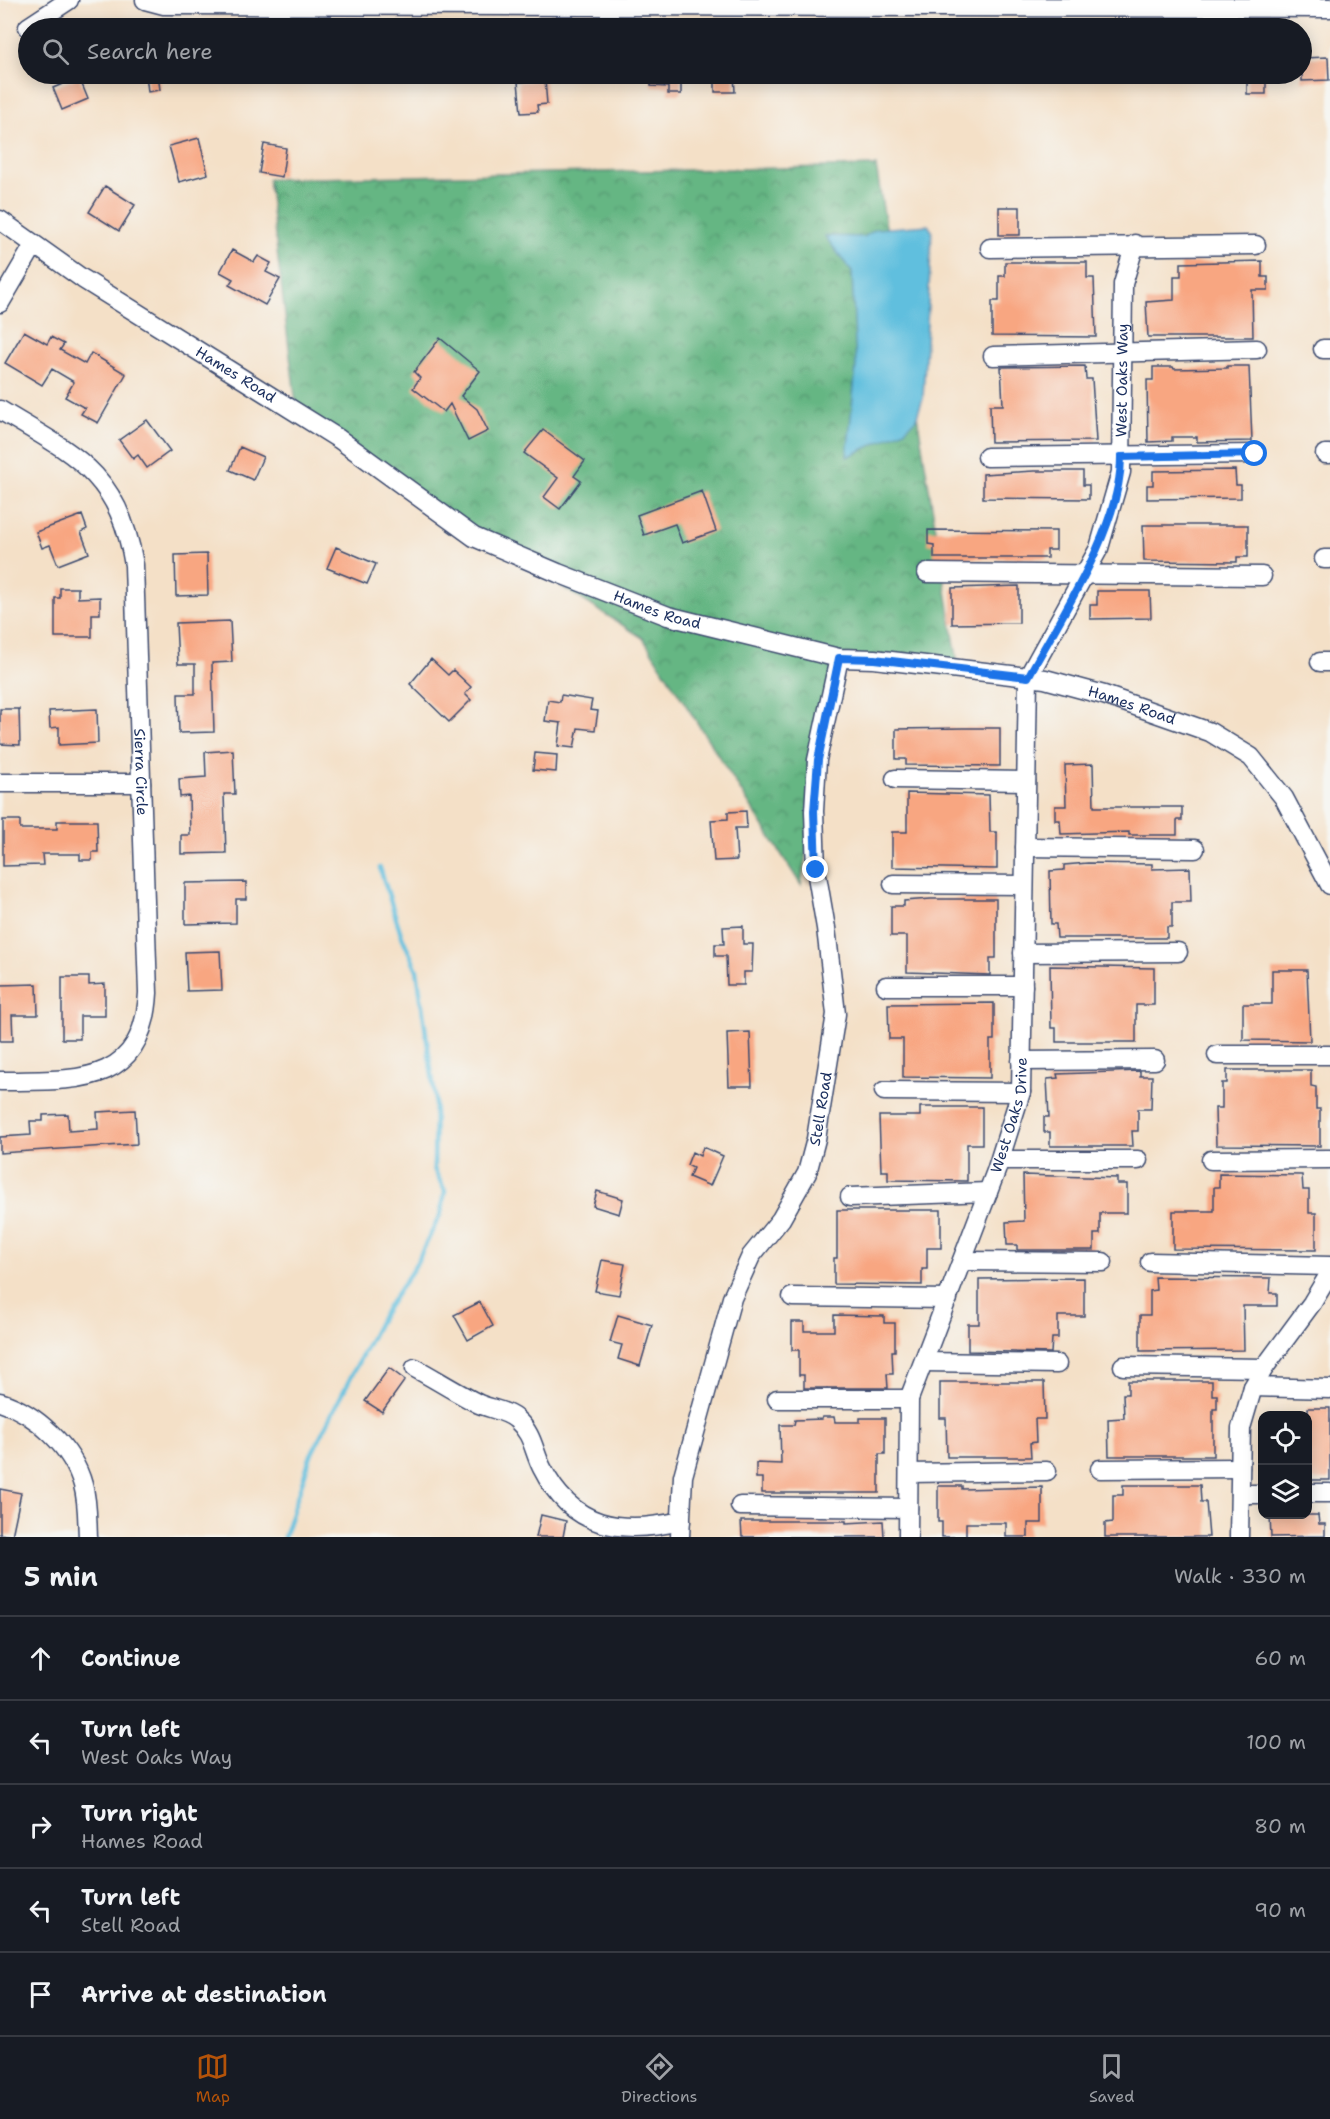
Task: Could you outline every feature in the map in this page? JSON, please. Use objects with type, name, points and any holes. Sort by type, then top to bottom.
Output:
[{"type":"street","points":[[42,18],[69,0]]},
{"type":"street","points":[[145,0],[164,4],[1023,3],[1330,8]]},
{"type":"street","name":"Hames Road","points":[[0,220],[34,245],[339,439],[474,537],[668,616],[839,658],[874,659],[1028,677],[1093,691],[1210,732],[1251,757],[1284,798],[1330,885]]},
{"type":"street","points":[[990,248],[1136,244],[1256,244]]},
{"type":"street","name":"West Oaks Way","points":[[1028,677],[1098,548],[1121,472],[1124,284],[1136,244]]},
{"type":"street","points":[[0,303],[34,245]]},
{"type":"street","points":[[993,356],[1257,349]]},
{"type":"street","name":"Sierra Circle","points":[[0,410],[84,463],[114,500],[128,530],[134,565],[148,993],[144,1025],[138,1040],[129,1054],[117,1065],[88,1078],[0,1081]]},
{"type":"street","points":[[987,457],[1255,454]]},
{"type":"street","points":[[927,573],[1262,576]]},
{"type":"street","name":"Stell Road","points":[[680,1529],[683,1476],[732,1298],[751,1256],[781,1219],[807,1173],[816,1139],[836,1014],[826,928],[816,870],[814,811],[818,760],[839,658]]},
{"type":"street","name":"West Oaks Drive","points":[[908,1537],[909,1399],[1000,1160],[1021,1092],[1028,677]]},
{"type":"street","points":[[894,779],[1026,781]]},
{"type":"street","points":[[0,783],[141,783]]},
{"type":"street","points":[[1025,847],[1195,849]]},
{"type":"street","points":[[893,884],[1024,885]]},
{"type":"street","points":[[1023,953],[1178,952]]},
{"type":"street","points":[[886,986],[1023,986]]},
{"type":"street","points":[[1217,1055],[1330,1055]]},
{"type":"street","points":[[1021,1061],[1155,1060]]},
{"type":"street","points":[[884,1091],[1021,1092]]},
{"type":"street","points":[[1210,1160],[1330,1159]]},
{"type":"street","points":[[1000,1160],[1138,1160]]},
{"type":"street","points":[[850,1197],[988,1192]]},
{"type":"street","points":[[962,1261],[1103,1262]]},
{"type":"street","points":[[1150,1262],[1330,1266]]},
{"type":"street","points":[[1239,1537],[1241,1428],[1253,1387],[1264,1368],[1328,1281]]},
{"type":"street","points":[[792,1297],[948,1299]]},
{"type":"street","points":[[924,1362],[1057,1364]]},
{"type":"street","points":[[1123,1366],[1264,1368]]},
{"type":"street","points":[[415,1368],[479,1404],[515,1418],[531,1434],[538,1461],[551,1486],[575,1509],[603,1526],[630,1529],[680,1529]]},
{"type":"street","points":[[1253,1387],[1330,1389]]},
{"type":"street","points":[[777,1400],[909,1399]]},
{"type":"street","points":[[0,1402],[14,1406],[33,1418],[75,1464],[87,1505],[88,1537]]},
{"type":"street","points":[[1100,1469],[1240,1468]]},
{"type":"street","points":[[909,1473],[1047,1472]]},
{"type":"street","points":[[1312,1493],[1330,1493]]},
{"type":"street","points":[[1240,1494],[1258,1494]]},
{"type":"street","points":[[740,1506],[908,1508]]},
{"type":"green space","points":[[876,166],[960,676],[836,662],[801,885],[643,638],[298,420],[268,179]]},
{"type":"water","points":[[928,225],[932,231],[923,398],[916,419],[905,430],[847,457],[856,366],[852,272],[825,236],[864,237],[876,229]]},
{"type":"building","points":[[1328,57],[1329,80],[1312,81],[1312,58]]},
{"type":"building","points":[[62,84],[82,84],[88,99],[62,110],[53,88]]},
{"type":"building","points":[[147,84],[159,84],[160,90],[148,92]]},
{"type":"building","points":[[518,84],[545,84],[547,104],[537,105],[538,112],[521,113]]},
{"type":"building","points":[[651,84],[681,84],[681,94],[668,94],[668,87],[651,86]]},
{"type":"building","points":[[715,84],[735,84],[735,92],[715,92]]},
{"type":"building","points":[[1247,84],[1266,84],[1266,94],[1247,94]]},
{"type":"building","points":[[199,138],[208,174],[179,182],[169,146]]},
{"type":"building","points":[[264,144],[286,148],[282,177],[259,173]]},
{"type":"building","points":[[105,186],[135,205],[119,231],[89,212]]},
{"type":"building","points":[[999,207],[1020,207],[1020,235],[999,235]]},
{"type":"building","points":[[232,250],[254,262],[258,256],[271,263],[266,272],[280,279],[265,305],[229,285],[233,279],[220,272]]},
{"type":"building","points":[[1262,261],[1262,277],[1268,277],[1268,290],[1252,290],[1253,337],[1148,337],[1146,302],[1174,300],[1174,276],[1181,276],[1181,263]]},
{"type":"building","points":[[1005,262],[1087,262],[1087,278],[1094,278],[1096,337],[992,336],[992,301],[999,301],[999,276],[1005,276]]},
{"type":"building","points":[[24,331],[47,344],[51,337],[64,344],[60,350],[85,364],[91,353],[126,374],[98,423],[81,414],[85,408],[65,397],[74,382],[52,369],[42,385],[5,363]]},
{"type":"building","points":[[440,338],[480,371],[461,396],[477,409],[488,431],[468,441],[450,404],[444,412],[413,388],[420,378],[414,372]]},
{"type":"building","points":[[1085,366],[1086,379],[1092,379],[1096,441],[991,442],[990,405],[1003,405],[1001,367]]},
{"type":"building","points":[[1227,366],[1249,366],[1252,441],[1197,442],[1197,437],[1172,437],[1172,441],[1148,442],[1147,380],[1153,380],[1153,367],[1173,367],[1174,369],[1227,368]]},
{"type":"building","points":[[147,420],[170,451],[147,468],[138,455],[133,459],[119,440]]},
{"type":"building","points":[[543,430],[585,461],[574,476],[581,481],[560,509],[544,497],[558,478],[524,453]]},
{"type":"building","points":[[240,447],[263,457],[253,480],[230,470]]},
{"type":"building","points":[[1235,470],[1236,485],[1241,485],[1241,498],[1147,499],[1147,485],[1153,485],[1153,471]]},
{"type":"building","points":[[1083,471],[1083,485],[1089,485],[1089,499],[983,498],[983,474]]},
{"type":"building","points":[[702,491],[716,531],[682,543],[675,524],[644,535],[637,515]]},
{"type":"building","points":[[82,515],[87,529],[81,532],[89,553],[58,565],[50,545],[42,548],[36,532]]},
{"type":"building","points":[[1143,525],[1248,525],[1248,557],[1237,557],[1237,562],[1144,561]]},
{"type":"building","points":[[928,530],[1056,531],[1056,550],[1047,550],[1047,558],[934,558],[934,545],[928,544]]},
{"type":"building","points":[[336,547],[376,564],[367,584],[327,568]]},
{"type":"building","points":[[207,554],[208,595],[176,596],[175,555]]},
{"type":"building","points":[[1019,586],[1019,623],[952,624],[952,588]]},
{"type":"building","points":[[60,588],[78,588],[78,598],[100,597],[100,614],[92,614],[92,637],[55,637],[55,598],[60,598]]},
{"type":"building","points":[[1097,591],[1150,591],[1151,618],[1090,619],[1090,605],[1097,605]]},
{"type":"building","points":[[230,621],[232,662],[212,663],[214,732],[179,733],[178,694],[195,694],[195,664],[178,664],[176,623]]},
{"type":"building","points":[[431,659],[448,675],[453,670],[471,687],[465,694],[471,700],[449,722],[410,684]]},
{"type":"building","points":[[561,695],[592,700],[590,710],[598,711],[595,730],[578,728],[574,748],[558,746],[561,723],[545,721],[548,700],[560,702]]},
{"type":"building","points":[[0,709],[19,709],[20,745],[0,744]]},
{"type":"building","points":[[97,709],[98,743],[59,745],[59,727],[50,728],[49,711]]},
{"type":"building","points":[[1000,728],[1000,766],[906,765],[906,759],[896,759],[896,729]]},
{"type":"building","points":[[233,750],[235,794],[224,794],[226,853],[181,854],[181,835],[190,835],[189,796],[180,797],[179,779],[206,777],[205,752]]},
{"type":"building","points":[[535,753],[557,755],[556,772],[533,770]]},
{"type":"building","points":[[1093,764],[1094,807],[1182,807],[1182,820],[1177,820],[1177,835],[1129,835],[1129,832],[1061,834],[1060,820],[1055,820],[1055,806],[1066,806],[1065,765]]},
{"type":"building","points":[[907,793],[989,795],[990,832],[997,832],[997,869],[892,867],[892,832],[907,832]]},
{"type":"building","points":[[746,811],[747,828],[735,828],[737,860],[714,861],[711,820],[728,819],[728,812]]},
{"type":"building","points":[[3,820],[20,820],[20,829],[57,829],[57,821],[97,821],[98,852],[92,852],[92,860],[80,860],[80,854],[42,854],[43,865],[3,866]]},
{"type":"building","points":[[1152,864],[1152,869],[1190,868],[1191,902],[1172,902],[1172,927],[1167,927],[1167,938],[1057,938],[1056,924],[1051,924],[1050,871],[1064,870],[1064,865]]},
{"type":"building","points":[[246,882],[246,899],[236,899],[236,923],[185,924],[185,883]]},
{"type":"building","points":[[996,899],[996,958],[990,958],[990,975],[907,972],[907,936],[891,936],[891,906],[904,906],[904,901]]},
{"type":"building","points":[[743,926],[743,944],[753,944],[752,972],[744,972],[744,985],[727,985],[726,956],[715,956],[715,944],[724,944],[723,927]]},
{"type":"building","points":[[220,951],[222,990],[187,991],[185,952]]},
{"type":"building","points":[[1050,966],[1154,968],[1154,1005],[1136,1005],[1136,1042],[1056,1042],[1056,1028],[1051,1028]]},
{"type":"building","points":[[1272,970],[1307,970],[1310,1041],[1243,1040],[1243,1004],[1272,1004]]},
{"type":"building","points":[[62,977],[89,977],[89,985],[105,984],[105,1016],[80,1016],[80,1039],[62,1039]]},
{"type":"building","points":[[37,984],[38,1015],[12,1015],[13,1041],[0,1041],[0,985]]},
{"type":"building","points":[[994,1003],[994,1040],[990,1040],[990,1078],[903,1077],[903,1039],[889,1039],[888,1004]]},
{"type":"building","points":[[750,1032],[752,1086],[729,1086],[727,1033]]},
{"type":"building","points":[[1227,1070],[1311,1070],[1311,1086],[1316,1087],[1316,1109],[1320,1109],[1320,1146],[1216,1145],[1215,1108],[1222,1108],[1222,1083],[1227,1083]]},
{"type":"building","points":[[1140,1071],[1140,1076],[1152,1076],[1151,1109],[1138,1109],[1138,1131],[1132,1131],[1133,1146],[1050,1146],[1050,1132],[1044,1132],[1044,1117],[1049,1117],[1047,1079],[1058,1078],[1057,1074]]},
{"type":"building","points":[[920,1107],[982,1107],[982,1144],[967,1144],[967,1181],[888,1180],[888,1171],[881,1171],[879,1116],[920,1116]]},
{"type":"building","points":[[135,1110],[137,1144],[0,1153],[0,1137],[31,1135],[30,1121],[43,1121],[43,1115],[68,1114],[69,1131],[98,1129],[97,1112]]},
{"type":"building","points":[[703,1147],[723,1156],[710,1186],[689,1177],[693,1168],[687,1165],[692,1152],[700,1156]]},
{"type":"building","points":[[1219,1174],[1302,1175],[1303,1190],[1309,1190],[1309,1213],[1316,1213],[1316,1250],[1173,1249],[1173,1211],[1214,1211],[1214,1187],[1219,1187]]},
{"type":"building","points":[[1023,1175],[1117,1178],[1117,1184],[1127,1184],[1127,1213],[1100,1213],[1100,1234],[1094,1234],[1094,1250],[1017,1250],[1017,1245],[1007,1245],[1006,1222],[1024,1221]]},
{"type":"building","points":[[597,1191],[623,1199],[619,1214],[593,1206]]},
{"type":"building","points":[[837,1210],[941,1210],[941,1248],[927,1248],[927,1269],[922,1269],[922,1285],[834,1284],[834,1258],[837,1258]]},
{"type":"building","points":[[602,1260],[625,1264],[619,1295],[595,1291]]},
{"type":"building","points":[[1155,1277],[1271,1278],[1270,1293],[1277,1293],[1277,1306],[1243,1306],[1244,1350],[1140,1351],[1140,1315],[1150,1315],[1150,1291],[1156,1290]]},
{"type":"building","points":[[1084,1278],[1084,1316],[1058,1316],[1058,1338],[1052,1338],[1051,1353],[968,1351],[968,1324],[979,1324],[979,1279]]},
{"type":"building","points":[[480,1302],[493,1326],[468,1340],[454,1315]]},
{"type":"building","points":[[618,1315],[652,1325],[640,1366],[618,1359],[622,1345],[610,1342]]},
{"type":"building","points":[[834,1315],[884,1316],[884,1323],[895,1323],[895,1351],[892,1351],[893,1374],[887,1374],[888,1388],[804,1388],[804,1375],[799,1375],[799,1350],[792,1350],[792,1322],[804,1322],[804,1331],[834,1331]]},
{"type":"building","points":[[389,1368],[405,1380],[382,1412],[365,1401]]},
{"type":"building","points":[[1128,1381],[1212,1381],[1212,1395],[1217,1395],[1217,1409],[1213,1409],[1213,1456],[1109,1456],[1108,1419],[1124,1418],[1123,1394],[1128,1394]]},
{"type":"building","points":[[940,1382],[1044,1382],[1045,1419],[1035,1419],[1036,1442],[1030,1443],[1031,1457],[947,1457],[946,1418],[940,1418]]},
{"type":"building","points":[[1308,1408],[1330,1408],[1330,1480],[1312,1480],[1312,1411],[1308,1411]]},
{"type":"building","points":[[822,1417],[834,1417],[835,1422],[860,1422],[860,1418],[885,1418],[885,1454],[879,1454],[879,1493],[762,1493],[762,1478],[756,1478],[756,1463],[781,1464],[780,1425],[794,1425],[795,1420],[822,1419]]},
{"type":"building","points":[[1123,1485],[1200,1485],[1201,1502],[1206,1502],[1209,1537],[1105,1537],[1105,1523],[1113,1522],[1113,1495],[1123,1495]]},
{"type":"building","points":[[938,1486],[962,1486],[962,1489],[1042,1487],[1042,1523],[1028,1523],[1028,1537],[1006,1537],[1006,1523],[966,1523],[966,1537],[942,1537],[942,1522],[938,1522]]},
{"type":"building","points":[[0,1489],[21,1493],[12,1536],[0,1534]]},
{"type":"building","points":[[541,1515],[566,1521],[563,1537],[536,1537]]},
{"type":"building","points":[[1312,1515],[1318,1515],[1319,1524],[1325,1524],[1325,1536],[1271,1537],[1270,1519],[1312,1519]]},
{"type":"building","points":[[741,1521],[846,1521],[846,1523],[883,1521],[884,1537],[742,1537]]},
{"type":"waterway","points":[[284,1537],[311,1455],[382,1316],[415,1266],[441,1213],[445,1191],[434,1169],[435,1097],[417,970],[401,934],[380,868]]},
{"type":"route","points":[[816,870],[814,811],[818,760],[839,658],[874,659],[1028,677],[1098,548],[1121,472],[1121,457],[1255,454]]}]
